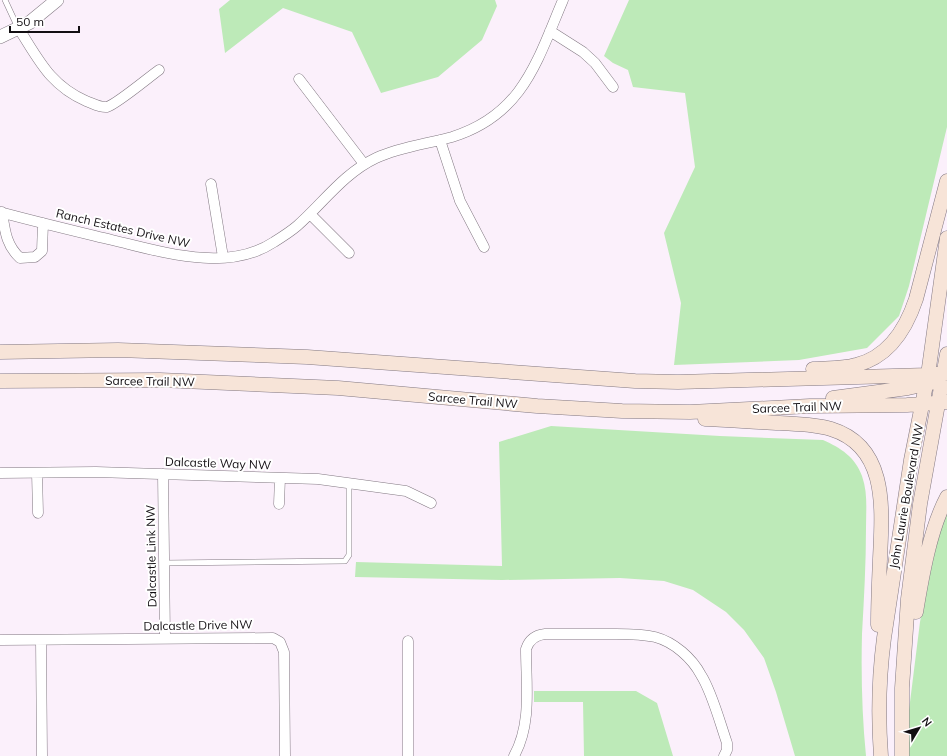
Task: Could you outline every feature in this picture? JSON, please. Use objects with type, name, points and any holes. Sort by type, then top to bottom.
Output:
[{"type":"main road","points":[[678,382],[711,375],[836,368],[856,365],[874,358],[887,349],[900,334],[910,316],[916,299],[947,180]]},
{"type":"main road","name":"John Laurie Boulevard NW","points":[[881,756],[881,658],[904,504],[927,380],[947,238]]},
{"type":"main road","points":[[0,352],[118,350],[307,357],[634,381],[678,382],[938,381],[945,373]]},
{"type":"main road","name":"John Laurie Boulevard NW","points":[[902,756],[902,688],[908,599],[920,504],[943,397],[947,354]]},
{"type":"main road","name":"Sarcee Trail NW","points":[[0,381],[168,380],[338,388],[537,406],[622,411],[690,412],[810,406],[923,403]]},
{"type":"main road","points":[[810,406],[825,399],[908,388],[927,380]]},
{"type":"main road","points":[[923,403],[929,396],[943,397]]},
{"type":"main road","points":[[690,412],[704,419],[807,425],[829,429],[842,433],[857,444],[868,457],[876,473],[882,513],[878,640],[881,658]]},
{"type":"main road","points":[[904,658],[909,653],[919,591],[933,533],[947,497]]},
{"type":"street","points":[[0,38],[19,29],[40,15],[57,0]]},
{"type":"street","name":"Ranch Estates Drive NW","points":[[1,212],[43,224],[194,258],[243,256],[273,243],[296,227],[346,178],[364,164],[388,153],[458,134],[475,127],[496,114],[515,96],[530,75],[563,0]]},
{"type":"street","points":[[19,29],[46,72],[78,97],[97,106],[106,107],[115,102],[159,70]]},
{"type":"street","points":[[550,31],[584,52],[595,63],[613,87]]},
{"type":"street","points":[[299,79],[364,164]]},
{"type":"street","points":[[440,140],[460,201],[484,246]]},
{"type":"street","points":[[211,184],[223,257]]},
{"type":"street","points":[[1,212],[4,229],[11,250],[20,258],[35,257],[42,251],[43,224]]},
{"type":"street","points":[[310,214],[349,254]]},
{"type":"street","name":"Dalcastle Way NW","points":[[0,474],[96,472],[318,479],[406,492],[431,503]]},
{"type":"street","points":[[37,473],[38,513]]},
{"type":"street","name":"Dalcastle Link NW","points":[[163,474],[165,638]]},
{"type":"street","points":[[279,504],[280,478]]},
{"type":"street","points":[[514,756],[523,736],[526,714],[526,650],[531,640],[537,636],[545,634],[638,634],[656,638],[682,652],[693,662],[702,676],[727,743],[727,750],[724,756]]},
{"type":"street","name":"Dalcastle Drive NW","points":[[0,640],[273,638],[280,642],[284,652],[285,756]]},
{"type":"street","points":[[41,640],[42,756]]},
{"type":"street","points":[[408,641],[408,756]]},
{"type":"lane","points":[[5,0],[19,29]]},
{"type":"lane","points":[[164,563],[345,561],[349,555],[349,483]]},
{"type":"green space","points":[[230,0],[495,0],[497,6],[482,40],[438,77],[381,93],[352,32],[283,8],[225,53],[219,9]]},
{"type":"green space","points":[[629,0],[947,0],[947,127],[909,286],[899,316],[867,348],[799,360],[674,365],[681,303],[664,233],[695,167],[685,93],[633,87],[628,70],[613,63],[604,56]]},
{"type":"green space","points":[[551,426],[720,436],[823,440],[836,446],[851,458],[862,476],[866,502],[866,554],[862,665],[866,756],[795,756],[764,658],[744,630],[726,612],[693,590],[664,581],[620,578],[502,580],[355,577],[356,562],[502,566],[499,442]]},
{"type":"green space","points":[[947,508],[947,756],[909,756],[908,718],[920,622],[935,541]]},
{"type":"green space","points":[[534,691],[636,691],[657,703],[673,756],[584,756],[583,702],[534,702]]}]
